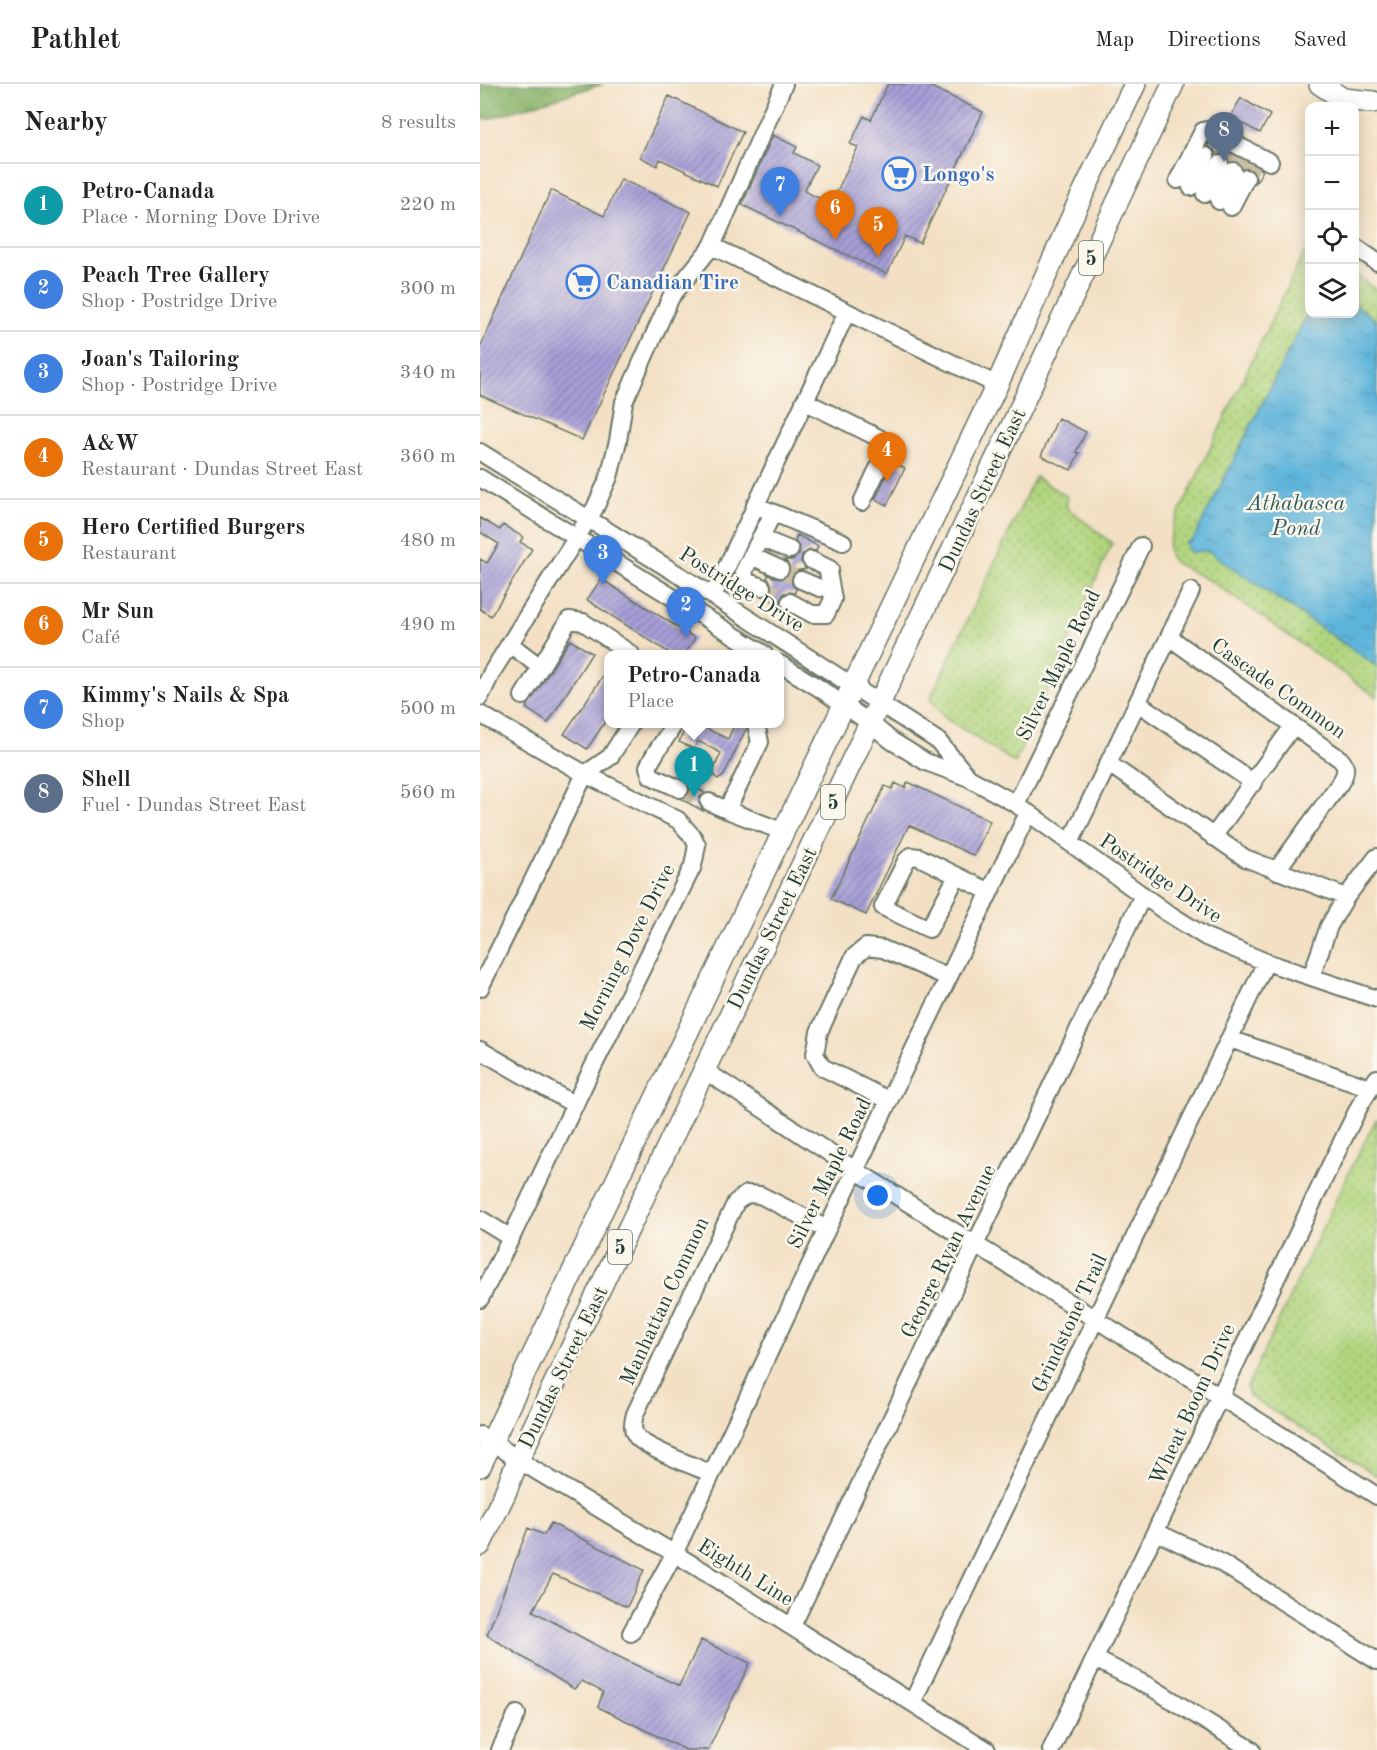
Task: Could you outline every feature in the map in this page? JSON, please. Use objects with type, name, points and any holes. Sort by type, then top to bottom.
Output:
[{"type":"main road","name":"Dundas Street East","points":[[480,1466],[486,1438],[784,832],[997,385],[1071,219],[1135,84]]},
{"type":"main road","name":"Dundas Street East","points":[[480,1545],[518,1460],[880,704],[1173,84]]},
{"type":"main road","points":[[1320,84],[1343,99],[1375,104]]},
{"type":"main road","points":[[1359,84],[1375,104]]},
{"type":"street","points":[[480,697],[492,672],[595,508],[609,477],[624,402],[671,297],[712,246],[784,84]]},
{"type":"street","points":[[1205,194],[1203,131],[1207,130],[1236,156]]},
{"type":"street","points":[[1205,194],[1236,156]]},
{"type":"street","points":[[1205,194],[1236,156]]},
{"type":"street","points":[[712,246],[997,385]]},
{"type":"street","points":[[1359,249],[1377,262]]},
{"type":"street","points":[[715,598],[847,312]]},
{"type":"street","points":[[804,401],[879,438],[885,446],[884,456],[862,502]]},
{"type":"street","name":"Postridge Drive","points":[[480,452],[715,598],[938,741],[969,778]]},
{"type":"street","points":[[480,478],[576,538],[734,646],[749,650]]},
{"type":"street","points":[[756,505],[843,542]]},
{"type":"street","points":[[762,587],[746,580],[744,571],[773,513]]},
{"type":"street","points":[[760,538],[790,550]]},
{"type":"street","name":"Silver Maple Road","points":[[632,1633],[674,1554],[710,1473],[988,891],[1022,808],[1141,546]]},
{"type":"street","points":[[751,556],[780,569]]},
{"type":"street","points":[[790,602],[812,614],[826,614],[833,599],[829,570],[811,560]]},
{"type":"street","points":[[801,580],[820,588]]},
{"type":"street","points":[[1070,843],[1191,591]]},
{"type":"street","points":[[523,696],[569,620],[583,622],[625,650]]},
{"type":"street","name":"Cascade Common","points":[[1169,638],[1344,763],[1345,776],[1276,871]]},
{"type":"street","points":[[510,644],[540,667]]},
{"type":"street","name":"Postridge Drive","points":[[784,666],[926,762],[969,778],[1022,808],[1166,912],[1206,937],[1266,962],[1377,999]]},
{"type":"street","points":[[1138,703],[1254,783]]},
{"type":"street","name":"Morning Dove Drive","points":[[480,714],[585,774],[678,820],[697,845],[693,866],[480,1299]]},
{"type":"street","points":[[1213,837],[1293,726]]},
{"type":"street","points":[[480,988],[585,774],[610,757],[628,728]]},
{"type":"street","points":[[672,728],[648,767],[651,776],[681,789]]},
{"type":"street","points":[[727,810],[760,742],[757,728]]},
{"type":"street","points":[[1109,764],[1245,858],[1346,897]]},
{"type":"street","points":[[709,802],[784,832]]},
{"type":"street","points":[[957,876],[929,929],[883,907],[906,861],[911,856],[919,857],[988,891]]},
{"type":"street","points":[[1311,977],[1329,926],[1346,897],[1377,857]]},
{"type":"street","name":"George Ryan Avenue","points":[[792,1626],[1143,895]]},
{"type":"street","points":[[888,1100],[822,1067],[815,1054],[819,1032],[854,957],[866,947],[883,949],[947,976]]},
{"type":"street","name":"Grindstone Trail","points":[[912,1703],[1266,962]]},
{"type":"street","points":[[1230,1039],[1374,1083]]},
{"type":"street","points":[[480,1050],[575,1105]]},
{"type":"street","points":[[704,1070],[855,1170],[1377,1496]]},
{"type":"street","name":"Wheat Boom Drive","points":[[1051,1750],[1331,1164],[1374,1083]]},
{"type":"street","name":"Manhattan Common","points":[[710,1473],[642,1443],[633,1431],[635,1414],[705,1266],[736,1202],[747,1194],[760,1195],[826,1229]]},
{"type":"street","points":[[480,1219],[511,1239]]},
{"type":"street","name":"Eighth Line","points":[[486,1438],[518,1460],[792,1626],[987,1750]]},
{"type":"street","points":[[1156,1532],[1218,1561],[1377,1661]]},
{"type":"street","points":[[1095,1659],[1154,1689],[1252,1750]]},
{"type":"street","points":[[500,1750],[518,1714]]},
{"type":"green space","points":[[480,84],[603,84],[488,119],[480,119]]},
{"type":"green space","points":[[1304,253],[1305,318],[1193,541],[1186,543],[1208,551],[1377,666],[1377,697],[1212,582],[1175,563],[1170,557],[1168,546],[1174,524]]},
{"type":"green space","points":[[1359,277],[1377,290],[1377,321],[1359,307]]},
{"type":"green space","points":[[1035,477],[1068,497],[1066,507],[1112,543],[1015,763],[945,718],[930,699]]},
{"type":"green space","points":[[1377,1118],[1377,1476],[1249,1396],[1247,1387]]},
{"type":"water","name":"Athabasca Pond","points":[[1359,307],[1377,321],[1377,666],[1208,551],[1189,552],[1186,543],[1193,540],[1305,318],[1359,318]]},
{"type":"building","name":"Longo's","points":[[888,84],[925,84],[983,112],[920,243],[905,236],[887,274],[742,205],[773,135],[797,147],[794,153],[817,165],[804,191],[831,204],[858,147],[850,144],[864,116],[871,120]]},
{"type":"building","points":[[669,96],[743,132],[717,186],[660,159],[657,166],[640,157]]},
{"type":"building","points":[[1241,98],[1270,115],[1260,133],[1230,117]]},
{"type":"building","points":[[1209,143],[1263,170],[1255,184],[1256,177],[1251,169],[1243,168],[1238,162],[1230,161],[1224,154],[1216,154],[1207,146]]},
{"type":"building","name":"Canadian Tire","points":[[621,179],[691,212],[582,440],[480,395],[480,348],[551,190],[604,216]]},
{"type":"building","points":[[1058,418],[1086,432],[1076,452],[1079,453],[1071,470],[1041,456]]},
{"type":"building","points":[[893,462],[905,468],[887,505],[875,499]]},
{"type":"building","points":[[480,518],[500,530],[503,525],[523,537],[520,542],[532,549],[491,616],[480,609],[480,559],[487,563],[499,544],[480,532]]},
{"type":"building","points":[[797,535],[818,546],[816,551],[810,550],[802,555],[801,561],[806,569],[795,571],[792,575],[791,582],[796,589],[795,593],[784,593],[780,605],[765,597],[772,591],[767,578],[768,575],[782,579],[789,574],[790,567],[785,560],[792,560],[799,554],[800,548],[795,541]]},
{"type":"building","points":[[601,579],[695,638],[688,650],[665,650],[587,600]]},
{"type":"building","points":[[570,640],[592,653],[548,723],[526,708]]},
{"type":"building","points":[[604,674],[604,724],[587,749],[564,734]]},
{"type":"building","points":[[686,728],[705,728],[728,739],[733,728],[746,728],[724,775],[718,779],[714,776],[713,771],[721,753],[698,741],[694,749],[679,742]]},
{"type":"building","points":[[908,782],[990,821],[974,856],[909,825],[866,915],[831,899],[885,786],[892,789],[895,783],[905,788]]},
{"type":"building","points":[[690,785],[705,793],[700,797],[699,803],[703,811],[681,799],[686,798],[689,794]]},
{"type":"building","points":[[551,1523],[644,1570],[627,1607],[553,1574],[533,1611],[679,1686],[701,1640],[750,1663],[708,1750],[686,1750],[598,1707],[603,1692],[582,1681],[574,1689],[487,1635],[528,1528],[544,1535]]},
{"type":"tunnel","points":[[1220,164],[1228,149]]},
{"type":"tunnel","points":[[1233,171],[1241,157]]},
{"type":"tunnel","points":[[1246,178],[1253,164]]},
{"type":"tunnel","points":[[780,569],[801,580]]},
{"type":"tunnel","points":[[762,587],[790,602]]},
{"type":"tunnel","points":[[680,789],[709,802]]},
{"type":"place","name":"Shell","points":[[1224,162]]},
{"type":"place","name":"Longo's","points":[[899,174]]},
{"type":"place","name":"Kimmy's Nails & Spa","points":[[780,217]]},
{"type":"place","name":"Mr Sun","points":[[835,240]]},
{"type":"place","name":"Hero Certified Burgers","points":[[878,257]]},
{"type":"place","name":"Canadian Tire","points":[[583,282]]},
{"type":"place","name":"A&W","points":[[887,482]]},
{"type":"place","name":"Joan's Tailoring","points":[[603,585]]},
{"type":"place","name":"Peach Tree Gallery","points":[[686,637]]},
{"type":"place","name":"Petro-Canada","points":[[694,797]]}]
